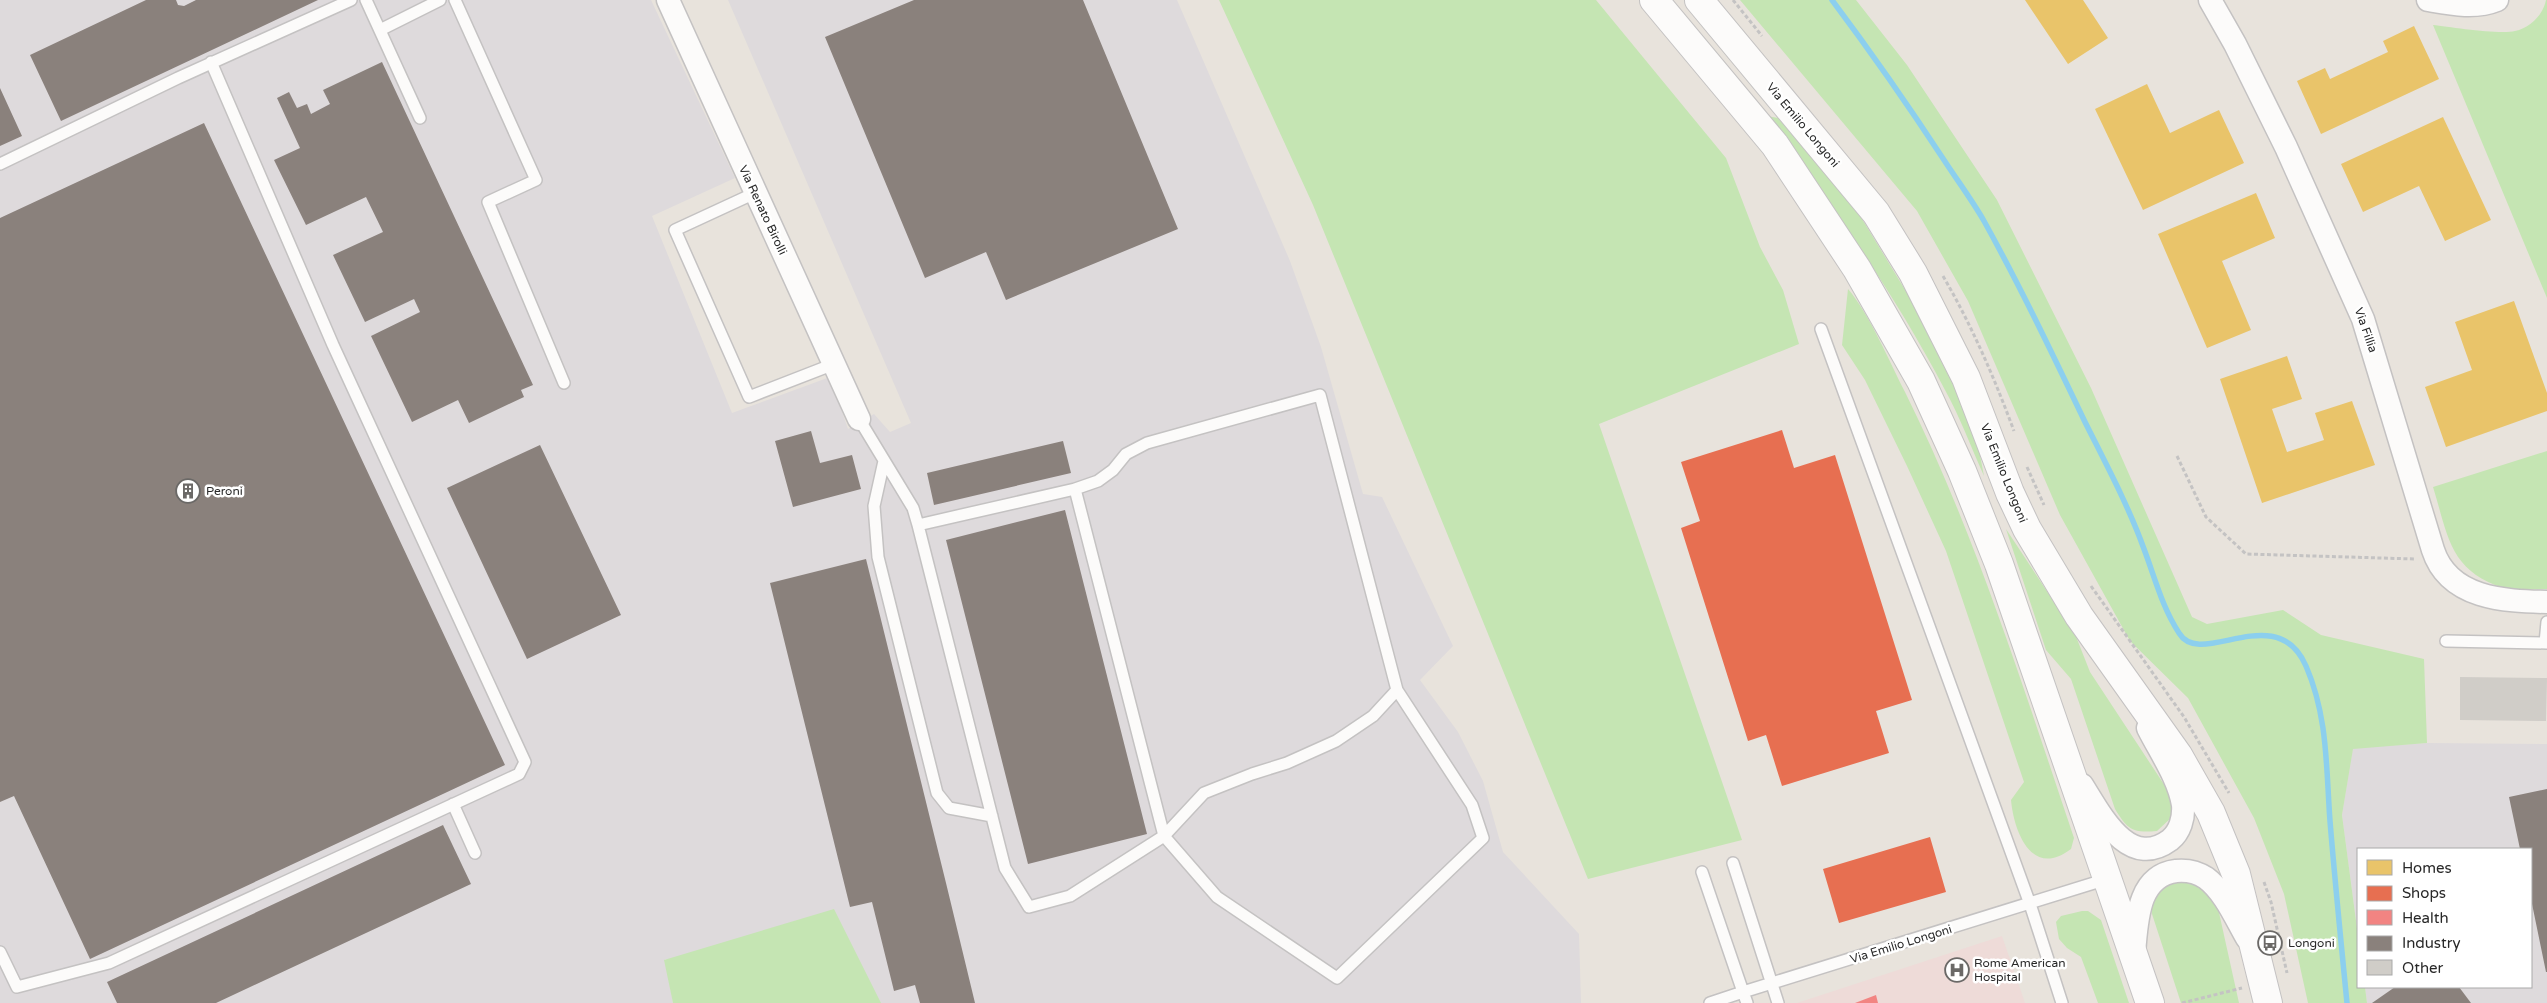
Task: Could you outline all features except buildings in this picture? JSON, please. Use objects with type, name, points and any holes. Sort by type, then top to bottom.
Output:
[{"type":"street","name":"Via Renato Birolli","points":[[668,0],[859,419]]},
{"type":"street","points":[[1654,0],[1775,145],[1857,269],[1921,382],[1962,471],[2000,564],[2064,757],[2150,1003]]},
{"type":"street","name":"Via Emilio Longoni","points":[[1699,0],[1876,213],[1943,328],[1966,378],[2010,493],[2027,529],[2080,616],[2178,755],[2212,813],[2236,874],[2265,993]]},
{"type":"street","name":"Via Fillia","points":[[2210,0],[2235,44],[2286,147],[2363,319],[2436,559],[2447,576],[2490,599],[2547,602]]},
{"type":"street","points":[[2428,0],[2469,5],[2486,5],[2497,0]]},
{"type":"street","points":[[2064,757],[2106,823],[2122,841],[2140,848],[2155,847],[2169,841],[2176,833],[2183,814],[2183,804],[2177,786],[2119,671]]},
{"type":"street","points":[[2134,956],[2138,919],[2145,891],[2163,875],[2181,870],[2197,873],[2213,886],[2254,950]]},
{"type":"lane","points":[[0,164],[211,62],[351,0]]},
{"type":"lane","points":[[366,0],[420,118]]},
{"type":"lane","points":[[380,30],[440,0]]},
{"type":"lane","points":[[455,0],[536,180],[488,202],[564,383]]},
{"type":"lane","points":[[0,952],[17,987],[109,963],[518,774],[525,762],[332,345],[211,62]]},
{"type":"lane","points":[[755,193],[675,230],[749,397],[834,364]]},
{"type":"lane","points":[[1821,329],[2030,904],[2062,1003]]},
{"type":"lane","points":[[918,525],[1075,489],[1098,481],[1113,470],[1126,454],[1147,443],[1320,394],[1397,690],[1472,805],[1483,838],[1337,978],[1217,897],[1164,836],[1075,489]]},
{"type":"lane","points":[[859,419],[913,508],[1005,868],[1029,907],[1070,896],[1164,836],[1204,793],[1252,774],[1287,763],[1336,741],[1373,716],[1397,690]]},
{"type":"lane","points":[[884,461],[874,506],[878,557],[937,793],[949,808],[992,816]]},
{"type":"lane","points":[[2446,642],[2546,643],[2547,622]]},
{"type":"lane","points":[[453,804],[475,853]]},
{"type":"lane","points":[[1733,863],[1778,1003]]},
{"type":"lane","points":[[1702,872],[1745,998]]},
{"type":"lane","name":"Via Emilio Longoni","points":[[1710,1003],[1745,998],[1771,983],[2107,879]]},
{"type":"path","points":[[1732,0],[1768,44]]},
{"type":"path","points":[[1938,268],[1967,317],[2015,434]]},
{"type":"path","points":[[2176,456],[2206,517],[2246,554],[2318,558],[2436,559]]},
{"type":"path","points":[[2024,461],[2048,514]]},
{"type":"path","points":[[2086,580],[2184,717],[2223,780],[2231,798]]},
{"type":"path","points":[[2182,1003],[2265,993],[2288,977],[2271,902],[2262,877]]},
{"type":"shaded area","points":[[0,0],[651,0],[735,178],[652,216],[732,413],[830,377],[848,429],[874,414],[890,432],[911,423],[728,0],[1177,0],[1290,261],[1321,347],[1363,494],[1382,497],[1453,646],[1420,680],[1458,732],[1483,781],[1503,852],[1579,934],[1581,1003],[880,1003],[665,959],[673,1003],[0,1003]]},
{"type":"shaded area","points":[[2427,743],[2547,744],[2547,1003],[2367,1003],[2365,988],[2532,988],[2532,848],[2357,848],[2357,928],[2342,815],[2353,748]]},
{"type":"shaded area","name":"Rome American Hospital","points":[[2002,936],[2025,1003],[1797,1003]]},
{"type":"green space","points":[[1219,0],[1596,0],[1726,158],[1760,247],[1783,290],[1799,344],[1599,424],[1742,840],[1588,879],[1313,205]]},
{"type":"green space","points":[[1740,0],[1856,0],[1907,65],[1997,200],[2091,388],[2192,617],[2207,624],[2283,610],[2321,635],[2424,659],[2427,743],[2353,749],[2342,815],[2357,928],[2357,988],[2365,988],[2367,1003],[2308,1003],[2284,894],[2254,818],[2188,698],[2130,641],[2060,515],[1968,301],[1917,211]]},
{"type":"green space","points":[[2546,0],[2547,298],[2433,25],[2487,31],[2515,31],[2531,24],[2539,16]]},
{"type":"green space","points":[[1767,116],[1778,118],[1856,209],[1924,321],[1975,429],[1984,476],[1961,421],[1905,318],[1838,216]]},
{"type":"green space","points":[[1848,289],[1864,311],[1879,339],[1931,446],[1997,612],[2074,838],[2071,849],[2057,857],[2046,859],[2036,855],[2028,848],[2016,825],[2011,800],[2024,782],[1946,551],[1865,380],[1842,345]]},
{"type":"green space","points":[[2547,451],[2547,589],[2509,589],[2486,581],[2472,572],[2461,561],[2454,549],[2448,536],[2433,487]]},
{"type":"green space","points":[[2006,529],[2075,634],[2090,672],[2171,795],[2172,817],[2157,831],[2132,829],[2127,826],[2115,809],[2071,679],[2046,650]]},
{"type":"green space","points":[[2184,874],[2216,899],[2239,1003],[2181,1003],[2152,914],[2151,905],[2161,883]]},
{"type":"green space","points":[[834,909],[881,1003],[673,1003],[664,960]]},
{"type":"green space","points":[[2088,911],[2101,920],[2129,1003],[2098,1003],[2081,957],[2067,948],[2059,939],[2056,922],[2061,916]]},
{"type":"waterway","points":[[1832,0],[1903,99],[1984,221],[2023,295],[2116,485],[2138,533],[2163,603],[2179,633],[2190,642],[2204,644],[2258,635],[2277,637],[2293,647],[2306,666],[2318,704],[2325,742],[2332,844],[2347,1003]]},
{"type":"place","name":"Peroni","points":[[188,491]]},
{"type":"place","name":"Longoni","points":[[2270,943]]},
{"type":"place","name":"Rome American Hospital","points":[[1957,970]]}]
